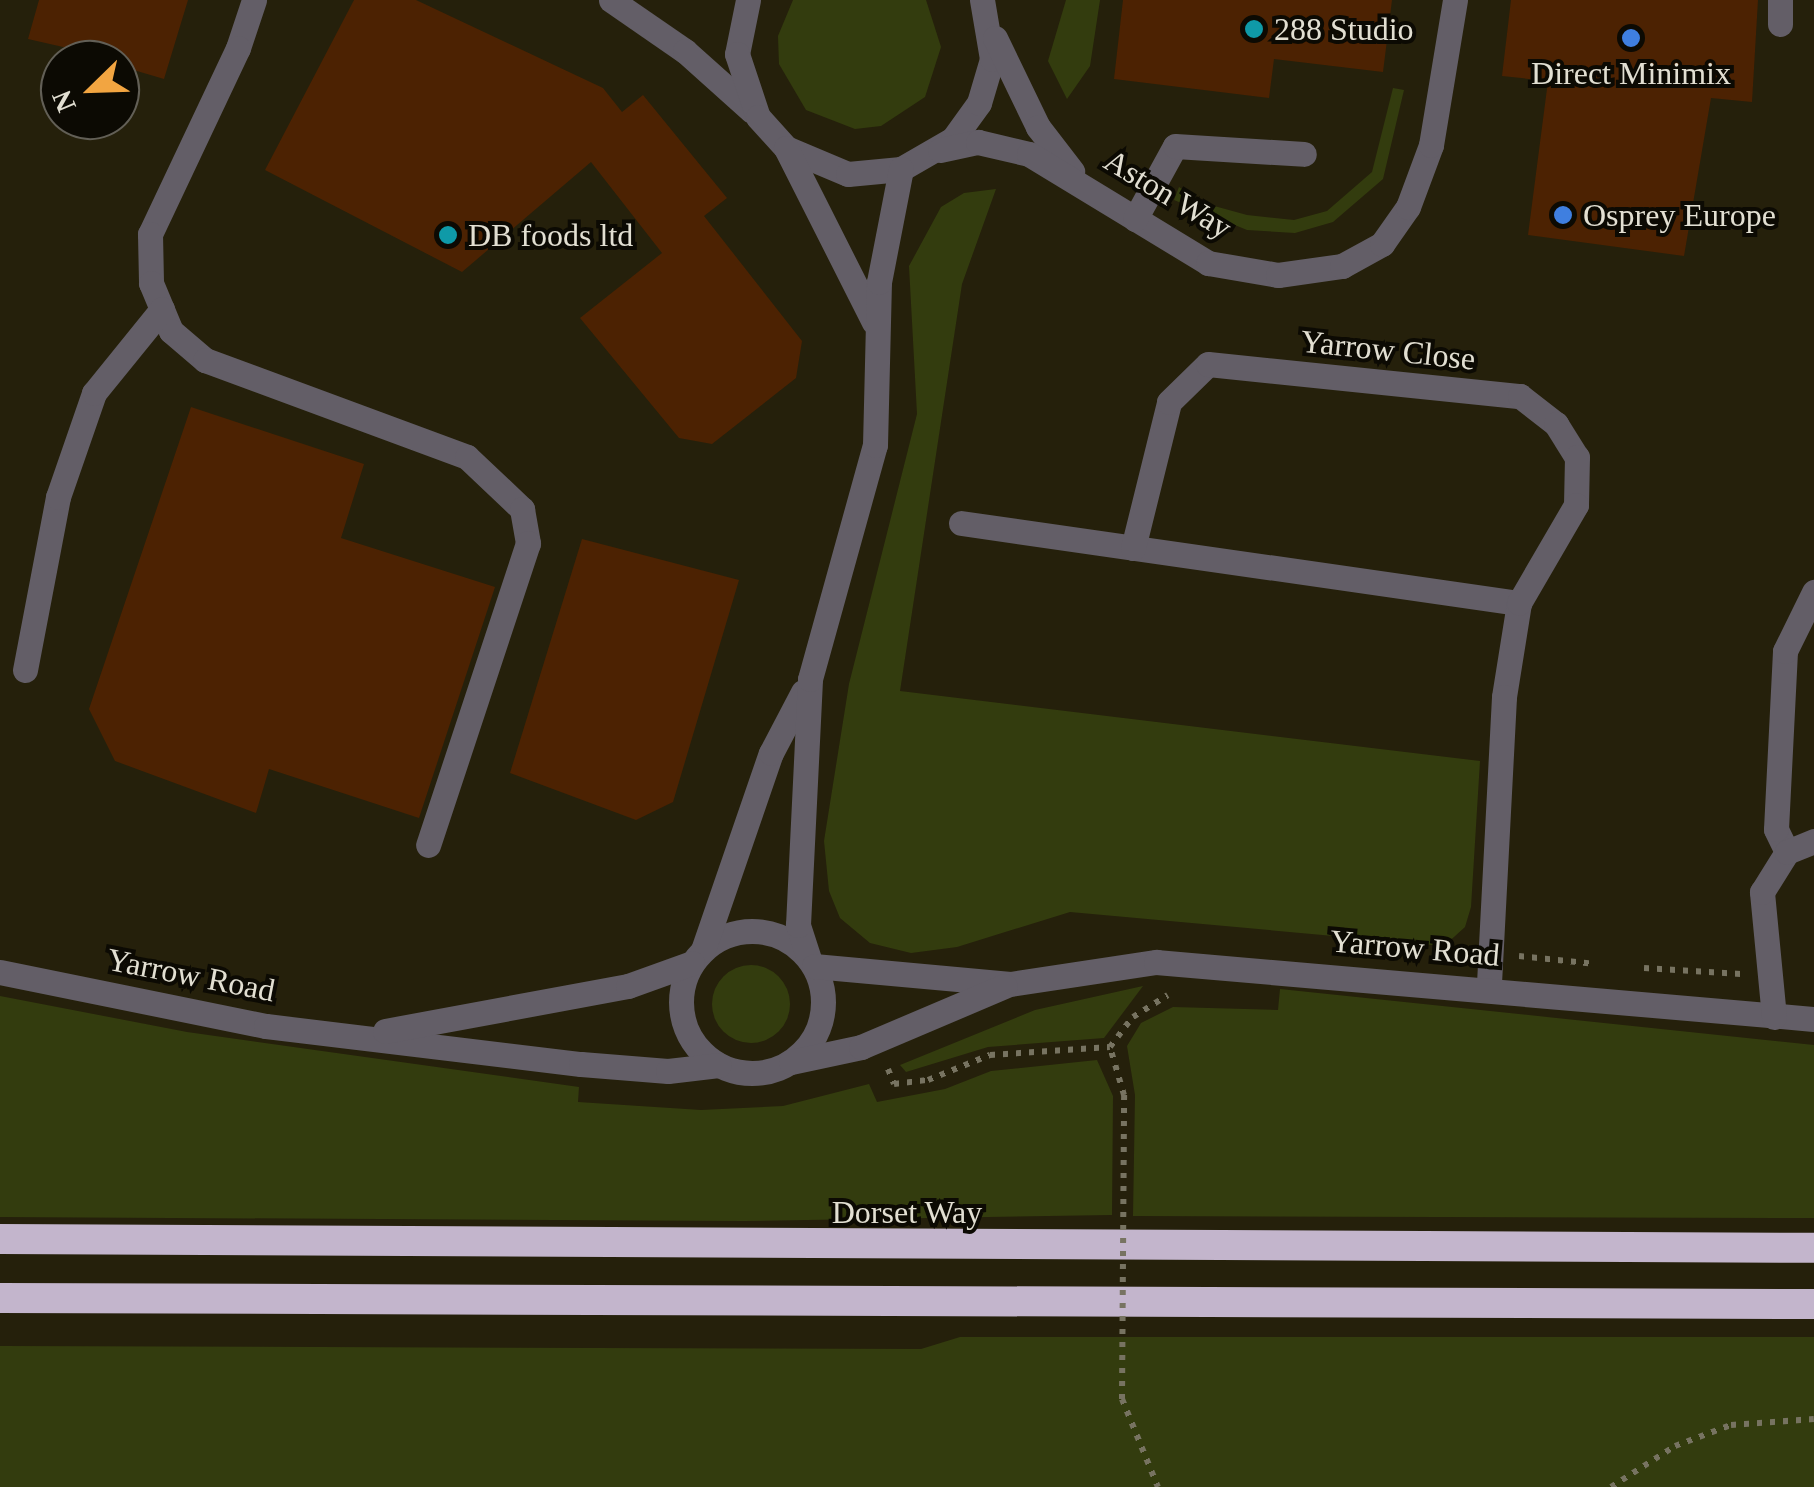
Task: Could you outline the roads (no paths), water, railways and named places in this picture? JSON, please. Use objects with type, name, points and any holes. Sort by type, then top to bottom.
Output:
[{"type":"highway","name":"Dorset Way","points":[[0,1240],[1814,1248]]},
{"type":"highway","points":[[0,1298],[1814,1304]]},
{"type":"street","points":[[254,0],[150,234],[151,282],[171,331],[206,360],[467,457],[522,509],[528,543],[428,845]]},
{"type":"street","points":[[612,0],[685,51],[786,148],[876,326]]},
{"type":"street","points":[[748,0],[738,54],[758,117]]},
{"type":"street","name":"Aston Way","points":[[940,150],[978,142],[1030,154],[1076,177],[1208,263],[1278,275],[1342,266],[1382,244],[1408,207],[1431,145],[1454,0]]},
{"type":"street","points":[[786,148],[848,174],[902,170],[940,150],[980,103],[992,59],[984,7]]},
{"type":"street","name":"Aston Way","points":[[984,7],[1010,78],[1076,177]]},
{"type":"street","points":[[1135,219],[1175,146],[1304,154]]},
{"type":"street","points":[[810,679],[770,753],[698,956],[682,985],[684,1020],[700,1051],[719,1065],[755,1074],[791,1062],[818,1029],[822,987],[798,925],[810,679],[875,445],[878,282],[902,170]]},
{"type":"street","points":[[25,670],[58,497],[94,392],[162,309]]},
{"type":"street","name":"Yarrow Close","points":[[1132,548],[1169,402],[1208,364],[1520,396],[1556,424],[1577,457],[1576,505],[1519,603],[1504,698],[1488,987]]},
{"type":"street","points":[[962,523],[1519,603]]},
{"type":"street","points":[[1787,852],[1776,829],[1784,652],[1814,592]]},
{"type":"street","points":[[1774,1017],[1762,892],[1787,852],[1814,841]]},
{"type":"street","points":[[698,956],[739,932],[758,931],[777,935],[811,963]]},
{"type":"street","name":"Yarrow Road","points":[[370,1034],[628,986],[698,956]]},
{"type":"street","name":"Yarrow Road","points":[[811,963],[1010,984],[1156,962],[1488,987],[1814,1019]]},
{"type":"street","name":"Yarrow Road","points":[[0,972],[266,1026],[370,1034],[581,1064],[668,1071],[719,1065]]},
{"type":"street","name":"Yarrow Road","points":[[791,1062],[878,1041],[1010,984]]},
{"type":"place","name":"288 Studio","points":[[1254,29]]},
{"type":"place","name":"Direct Minimix","points":[[1631,38]]},
{"type":"place","name":"Osprey Europe","points":[[1563,215]]},
{"type":"place","name":"DB foods ltd","points":[[448,235]]}]
